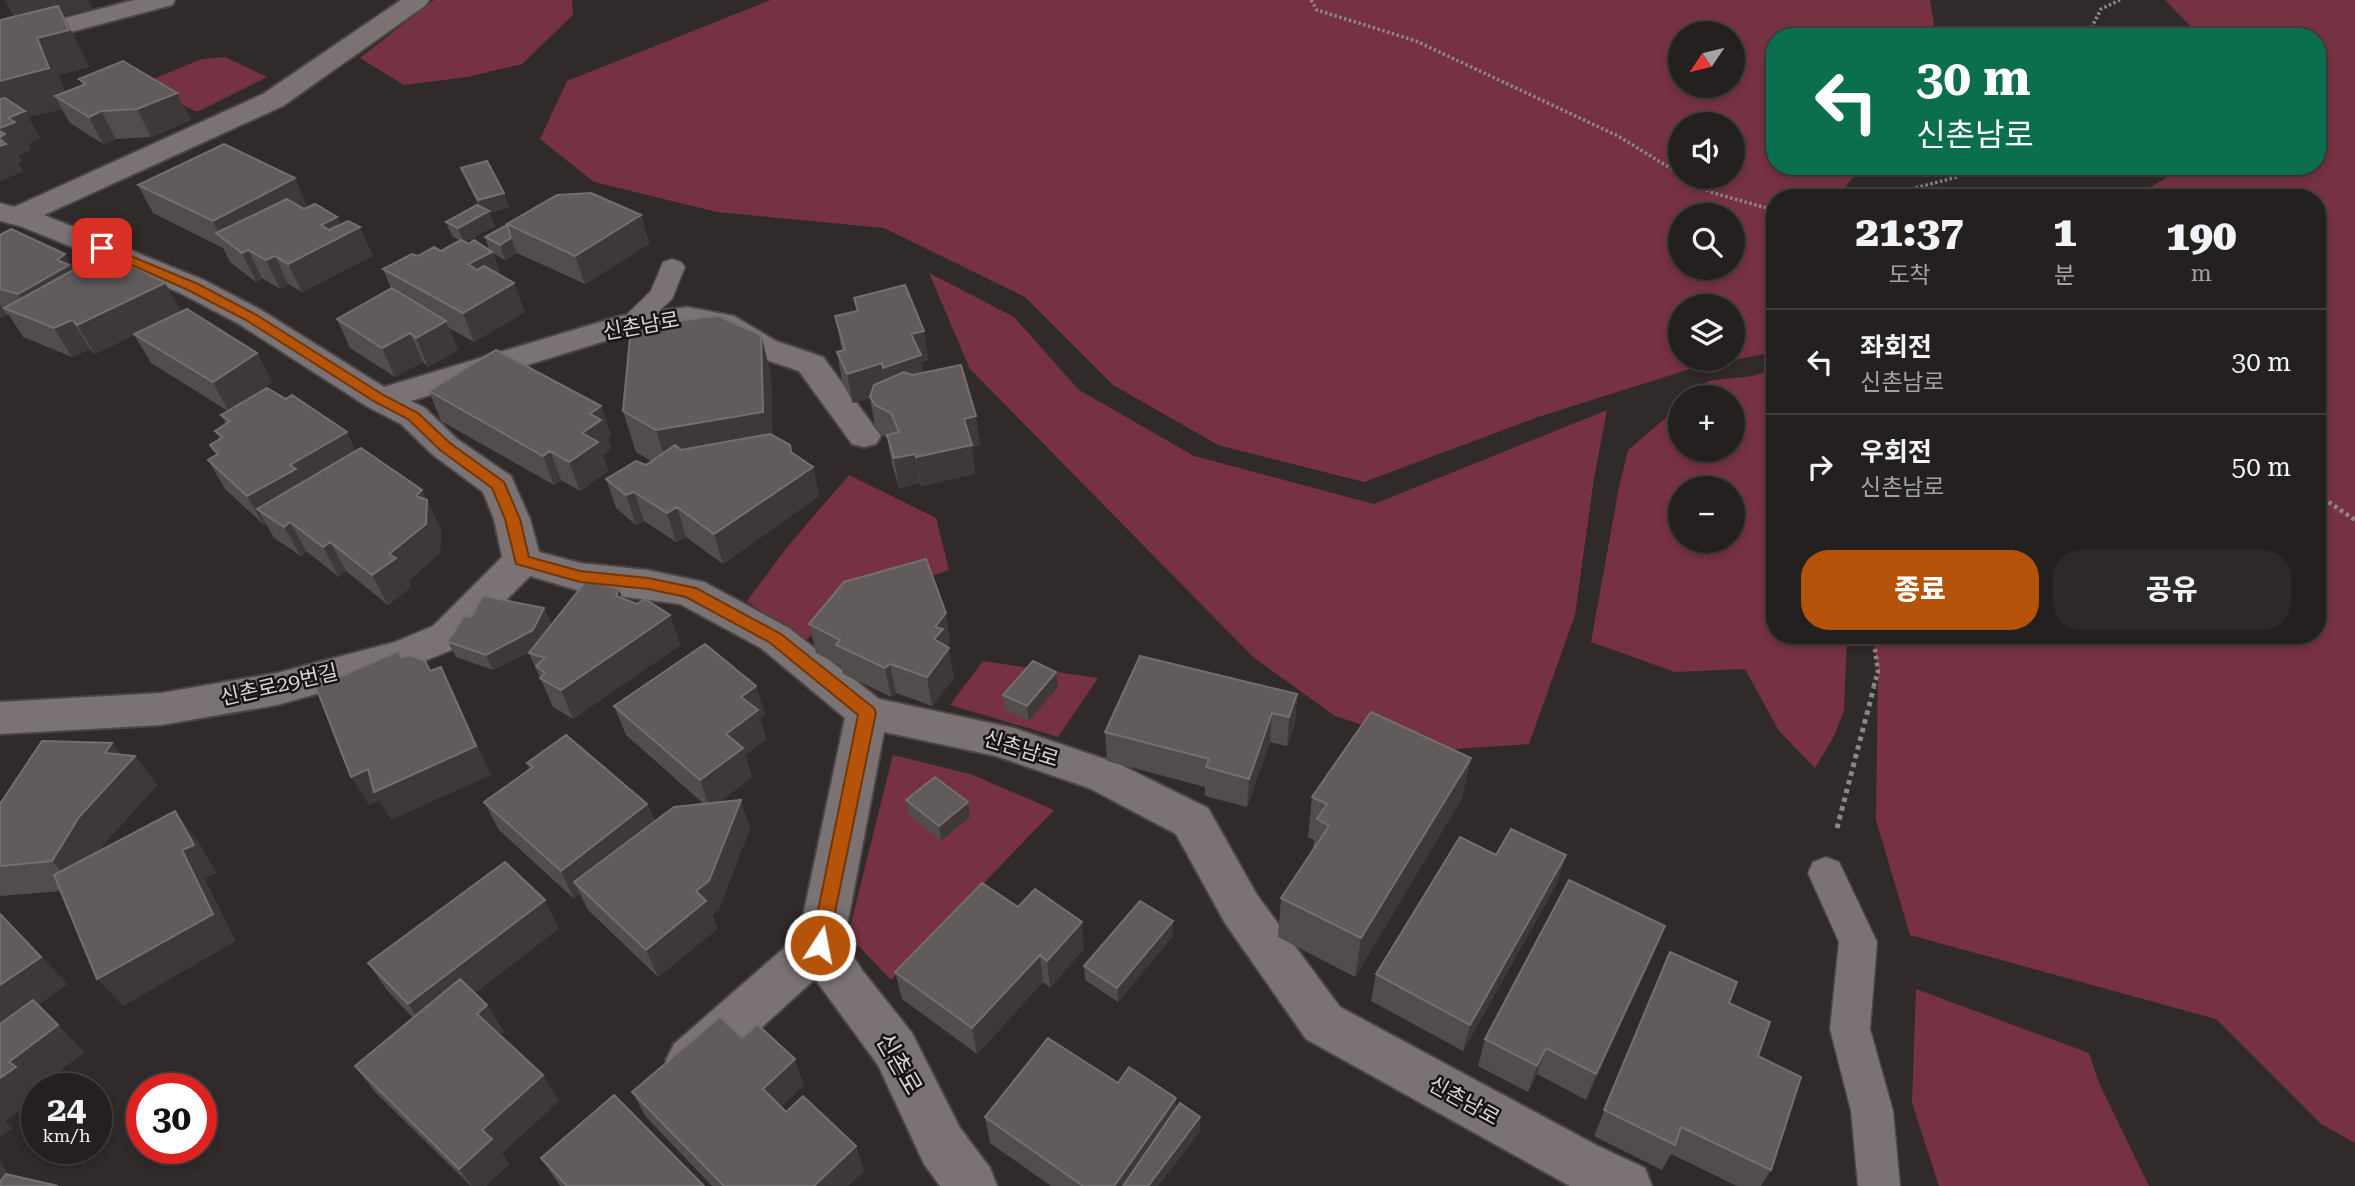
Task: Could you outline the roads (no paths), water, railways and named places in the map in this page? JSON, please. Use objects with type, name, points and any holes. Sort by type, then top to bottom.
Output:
[{"type":"street","points":[[0,43],[163,0]]},
{"type":"street","points":[[8,214],[273,100],[417,0]]},
{"type":"street","points":[[8,214],[127,258],[193,287],[250,317],[380,399],[413,416],[445,447],[498,485],[512,519],[522,560]]},
{"type":"street","name":"신촌남로","points":[[380,399],[631,323],[687,317],[723,323],[764,348],[811,364],[864,436]]},
{"type":"street","name":"신촌남로","points":[[522,560],[580,577],[648,584],[690,592],[775,638],[867,713],[999,740],[1104,776],[1192,821],[1241,909],[1324,1023],[1626,1186]]},
{"type":"street","name":"신촌로29번길","points":[[0,718],[161,709],[277,689],[405,654],[447,636],[490,596],[522,560]]},
{"type":"street","points":[[670,1078],[820,945],[867,713]]},
{"type":"street","name":"신촌로","points":[[820,945],[845,985],[895,1049],[942,1146],[971,1186]]},
{"type":"lane","points":[[631,323],[663,294],[672,267]]},
{"type":"lane","points":[[1826,873],[1858,942],[1850,1029],[1872,1111],[1879,1186]]}]
